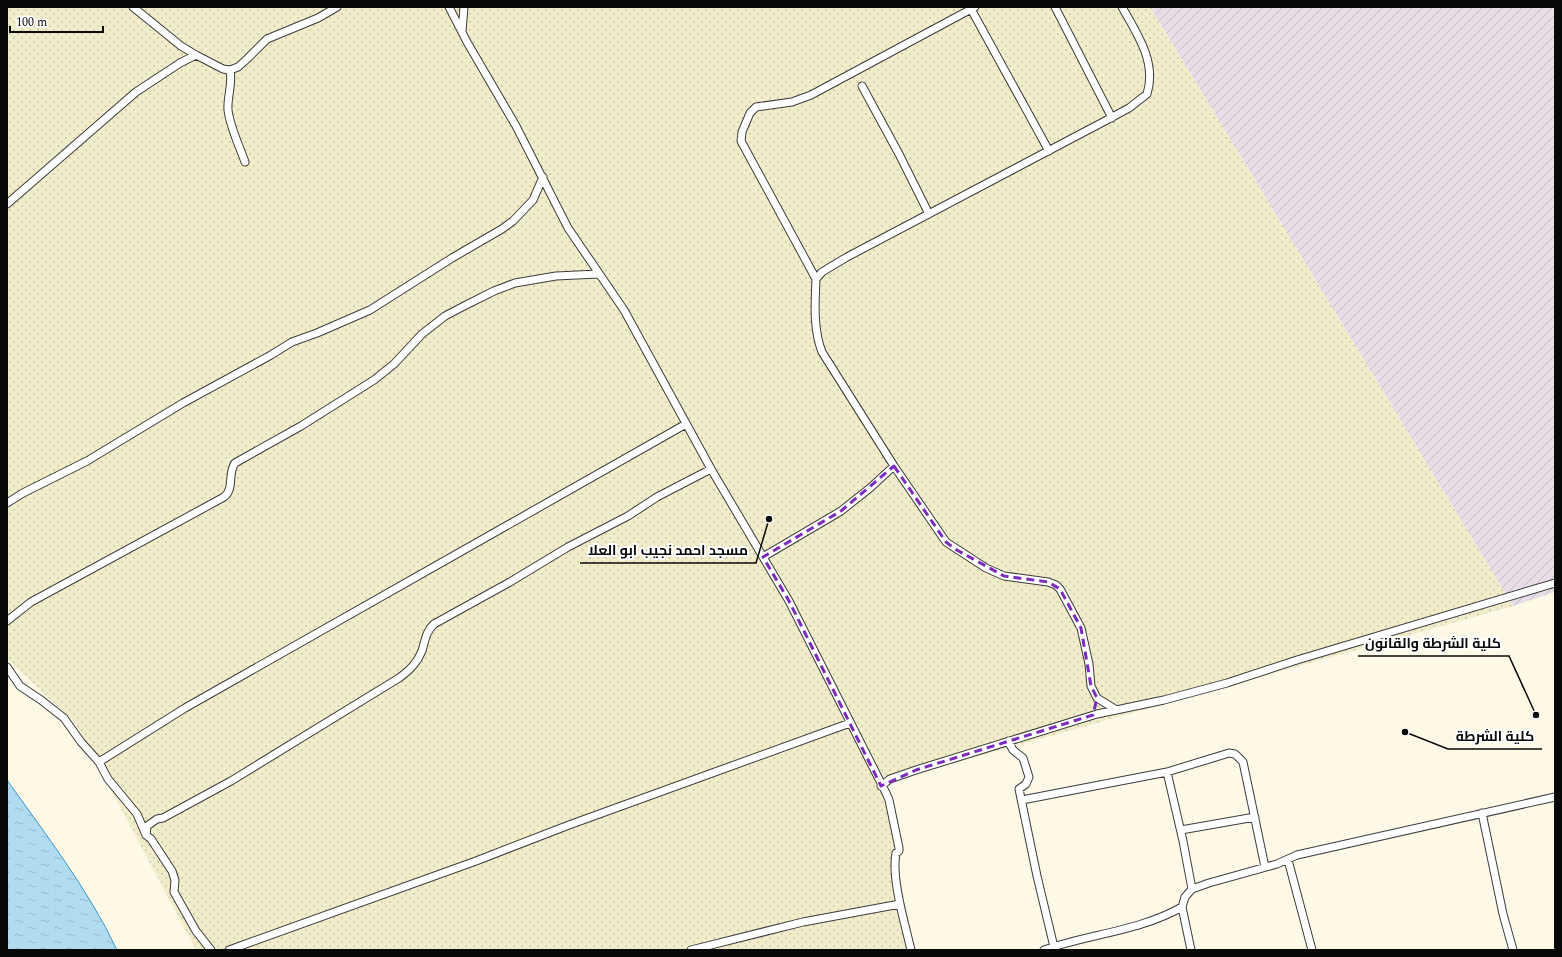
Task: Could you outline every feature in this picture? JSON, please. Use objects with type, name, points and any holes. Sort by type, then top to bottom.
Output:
[{"type":"street","points":[[133,7],[169,37],[196,55],[223,69],[230,70],[238,67],[267,39],[318,18],[337,7]]},
{"type":"street","points":[[449,7],[543,177],[568,228],[624,310],[711,468],[789,600],[889,800],[899,848],[899,851],[896,853],[895,863],[900,904],[911,950]]},
{"type":"street","points":[[462,32],[464,7]]},
{"type":"street","points":[[1055,7],[1112,118]]},
{"type":"street","points":[[816,279],[822,272],[847,257],[1112,118],[1139,101],[1147,94],[1149,88],[1149,61],[1146,52],[1122,7]]},
{"type":"street","points":[[1049,151],[973,8],[811,95],[792,102],[756,107],[750,113],[742,132],[741,141],[816,279],[815,326],[817,340],[822,352],[894,466],[942,537],[955,549],[986,568],[1004,576],[1048,582],[1056,585],[1060,589],[1081,628],[1089,664],[1091,686],[1097,698],[1096,710],[1093,715]]},
{"type":"street","points":[[7,204],[136,92],[180,62],[196,55]]},
{"type":"street","points":[[230,70],[232,78],[228,103],[229,117],[245,162]]},
{"type":"street","points":[[862,86],[899,154],[929,214]]},
{"type":"street","points":[[7,503],[23,493],[87,461],[183,402],[271,355],[292,342],[370,310],[514,221],[533,200],[543,177]]},
{"type":"street","points":[[7,621],[31,602],[224,497],[230,489],[231,470],[235,463],[300,426],[374,380],[394,364],[422,334],[445,316],[494,291],[515,283],[556,276],[598,274]]},
{"type":"street","points":[[99,762],[185,708],[686,424]]},
{"type":"street","points":[[763,557],[841,511],[894,466]]},
{"type":"street","points":[[146,835],[147,826],[152,821],[163,818],[203,798],[379,692],[410,670],[416,662],[428,631],[434,624],[568,547],[628,516],[657,497],[711,468]]},
{"type":"street","points":[[881,786],[890,779],[1093,715],[1115,709],[1164,700],[1227,683],[1304,658],[1555,583]]},
{"type":"street","points":[[7,668],[20,686],[42,700],[64,718],[99,762],[108,779],[137,814],[146,835],[151,839],[172,871],[175,880],[174,892],[196,931],[211,950]]},
{"type":"street","points":[[1097,698],[1115,709]]},
{"type":"street","points":[[229,950],[476,861],[569,825],[850,723]]},
{"type":"street","points":[[1008,741],[1013,750],[1023,758],[1029,777],[1026,784],[1019,789],[1037,876],[1054,946]]},
{"type":"street","points":[[1022,800],[1167,772],[1229,753],[1236,754],[1243,762],[1265,868]]},
{"type":"street","points":[[1167,772],[1181,830],[1192,889]]},
{"type":"street","points":[[1191,950],[1182,907],[1185,897],[1192,889],[1265,868],[1288,860],[1297,855],[1555,797]]},
{"type":"street","points":[[1482,813],[1503,914],[1513,950]]},
{"type":"street","points":[[1181,830],[1255,817]]},
{"type":"street","points":[[1288,860],[1312,950]]},
{"type":"street","points":[[691,950],[803,922],[900,904]]},
{"type":"street","points":[[1044,950],[1054,946],[1135,926],[1163,917],[1182,907]]},
{"type":"highlighted area","points":[[894,466],[946,542],[955,549],[1004,576],[1048,582],[1060,589],[1081,628],[1091,686],[1097,698],[1093,715],[916,770],[881,786],[789,601],[763,557],[841,511]]},
{"type":"shaded area","points":[[7,7],[1150,7],[1513,606],[883,783],[913,950],[196,950],[75,722],[7,659]]},
{"type":"shaded area","points":[[1150,7],[1555,7],[1555,592],[1513,606]]},
{"type":"water","points":[[7,780],[80,884],[106,927],[117,950],[7,950]]},
{"type":"place","name":"مسجد احمد نجيب ابو العلا","points":[[769,519]]},
{"type":"place","name":"كلية الشرطة والقانون","points":[[1536,715]]},
{"type":"place","name":"كلية الشرطة","points":[[1405,732]]}]
